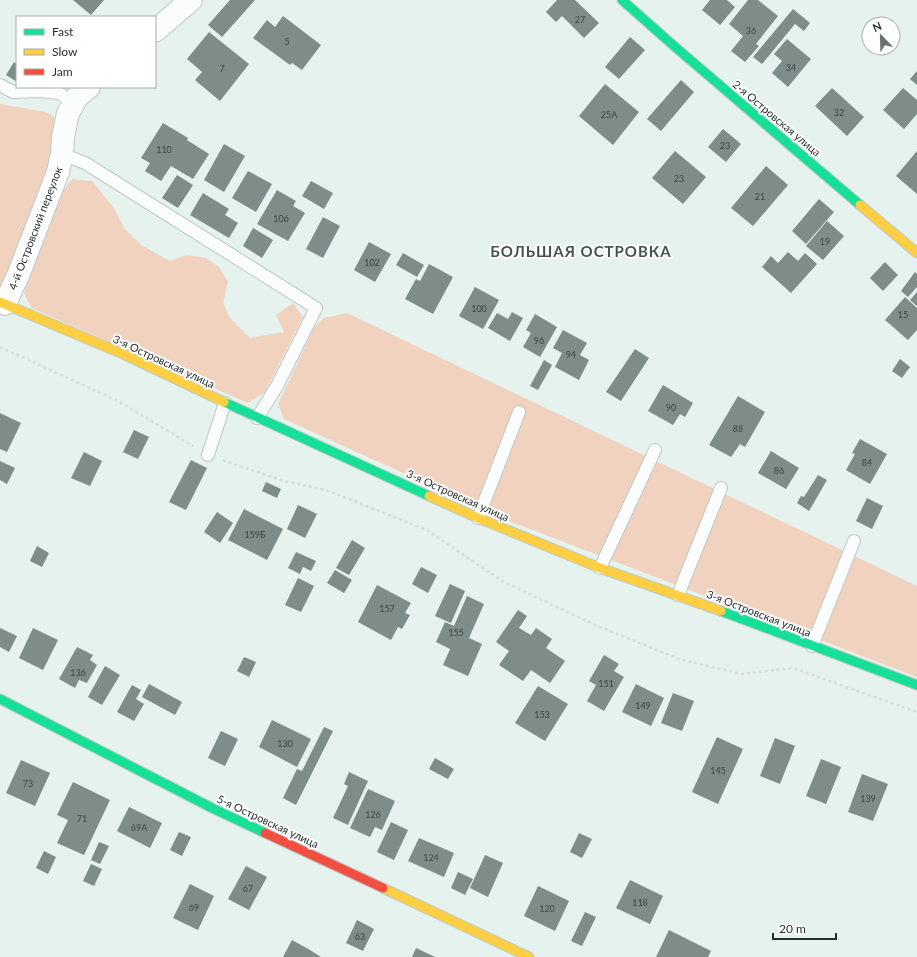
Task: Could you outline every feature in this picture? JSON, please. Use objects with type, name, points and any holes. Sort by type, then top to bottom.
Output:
[{"type":"street","points":[[156,30],[192,0]]},
{"type":"street","name":"2-я Островская улица","points":[[622,0],[917,254]]},
{"type":"street","name":"4-й Островский переулок","points":[[2,303],[19,273],[58,172],[68,112],[78,96],[88,88]]},
{"type":"street","name":"3-я Островская улица","points":[[2,303],[123,354],[257,418],[478,518],[600,568],[678,595],[917,685]]},
{"type":"street","name":"5-я Островская улица","points":[[0,699],[214,809],[460,923],[529,957]]},
{"type":"lane","points":[[0,85],[13,92],[40,91],[59,93],[74,103]]},
{"type":"lane","points":[[62,154],[85,163],[316,308],[277,386],[257,418]]},
{"type":"lane","points":[[208,455],[225,403]]},
{"type":"lane","points":[[478,518],[519,412]]},
{"type":"lane","points":[[600,568],[654,450]]},
{"type":"lane","points":[[678,595],[721,488]]},
{"type":"lane","points":[[812,646],[854,541]]},
{"type":"path","points":[[0,347],[118,401],[208,455],[284,481],[326,490],[427,530],[502,581],[593,624],[679,659],[741,674],[793,668],[917,712]]},
{"type":"shaded area","points":[[0,104],[45,112],[54,117],[56,141],[43,186],[10,278],[0,288]]},
{"type":"shaded area","points":[[72,179],[92,181],[114,208],[124,228],[141,245],[170,261],[187,255],[206,258],[219,267],[228,282],[223,303],[230,318],[250,338],[284,332],[276,315],[293,303],[303,317],[265,392],[248,403],[31,308],[24,293],[58,197]]},
{"type":"shaded area","points":[[347,313],[917,586],[917,677],[509,521],[284,419],[278,404],[315,326],[324,318]]},
{"type":"building","points":[[73,0],[104,0],[91,15]]},
{"type":"building","points":[[230,0],[255,0],[222,37],[208,25]]},
{"type":"building","points":[[557,0],[575,0],[599,23],[584,38],[562,16],[556,22],[546,12]]},
{"type":"building","points":[[710,0],[727,0],[735,7],[720,25],[702,10]]},
{"type":"building","points":[[748,0],[758,0],[778,16],[756,44],[759,46],[745,62],[731,51],[743,36],[729,24]]},
{"type":"building","points":[[793,9],[810,23],[804,31],[795,24],[762,64],[753,57]]},
{"type":"building","points":[[283,16],[321,45],[302,70],[292,63],[290,65],[253,38],[267,20],[275,27]]},
{"type":"building","points":[[209,32],[249,64],[220,101],[195,80],[202,72],[187,59]]},
{"type":"building","points":[[630,37],[645,50],[619,79],[605,67]]},
{"type":"building","points":[[787,39],[811,59],[788,87],[772,73],[782,61],[774,54]]},
{"type":"building","points":[[14,62],[16,63],[16,81],[6,75]]},
{"type":"building","points":[[917,71],[917,85],[910,79]]},
{"type":"building","points":[[681,80],[694,92],[661,131],[647,119]]},
{"type":"building","points":[[605,84],[639,112],[613,145],[579,116]]},
{"type":"building","points":[[832,88],[864,117],[847,136],[815,106]]},
{"type":"building","points":[[903,88],[917,100],[917,114],[904,129],[883,110]]},
{"type":"building","points":[[163,123],[188,138],[187,140],[209,154],[193,179],[171,166],[161,181],[145,171],[150,163],[141,158]]},
{"type":"building","points":[[723,129],[741,144],[726,162],[708,147]]},
{"type":"building","points":[[224,144],[245,156],[224,192],[204,180]]},
{"type":"building","points":[[675,151],[706,177],[683,204],[652,178]]},
{"type":"building","points":[[917,151],[917,194],[896,176]]},
{"type":"building","points":[[766,166],[788,185],[753,226],[731,208]]},
{"type":"building","points":[[248,171],[272,184],[256,212],[232,198]]},
{"type":"building","points":[[177,175],[193,185],[178,208],[162,198]]},
{"type":"building","points":[[311,181],[333,193],[324,209],[302,196]]},
{"type":"building","points":[[277,190],[296,201],[293,206],[305,213],[288,241],[257,224]]},
{"type":"building","points":[[203,193],[229,209],[225,215],[238,223],[229,238],[190,215]]},
{"type":"building","points":[[819,199],[834,212],[806,244],[792,231]]},
{"type":"building","points":[[323,217],[340,226],[323,258],[306,249]]},
{"type":"building","points":[[827,221],[844,236],[823,260],[806,246]]},
{"type":"building","points":[[253,228],[273,240],[262,258],[243,246]]},
{"type":"building","points":[[369,242],[391,254],[375,282],[354,270]]},
{"type":"building","points":[[788,252],[798,261],[805,253],[817,264],[791,293],[762,267],[771,256],[778,263]]},
{"type":"building","points":[[403,253],[424,265],[417,277],[396,265]]},
{"type":"building","points":[[885,262],[898,275],[883,291],[870,278]]},
{"type":"building","points":[[429,264],[453,277],[433,314],[405,299],[416,279],[420,281]]},
{"type":"building","points":[[915,272],[917,274],[917,287],[908,297],[901,291]]},
{"type":"building","points":[[475,287],[499,300],[483,329],[459,316]]},
{"type":"building","points":[[917,292],[917,306],[910,300]]},
{"type":"building","points":[[905,297],[917,308],[917,330],[908,340],[885,320]]},
{"type":"building","points":[[512,312],[523,318],[510,341],[488,328],[497,313],[508,319]]},
{"type":"building","points":[[535,314],[557,327],[540,357],[523,347],[531,333],[526,330]]},
{"type":"building","points":[[563,330],[587,343],[580,355],[589,360],[579,380],[555,367],[562,353],[553,348]]},
{"type":"building","points":[[635,349],[649,358],[621,401],[606,392]]},
{"type":"building","points":[[900,359],[910,367],[902,378],[892,371]]},
{"type":"building","points":[[544,360],[552,365],[538,390],[530,386]]},
{"type":"building","points":[[663,385],[693,403],[685,417],[680,414],[673,425],[648,411]]},
{"type":"building","points":[[738,396],[765,412],[745,447],[740,444],[731,457],[709,445]]},
{"type":"building","points":[[0,413],[21,423],[7,452],[0,449]]},
{"type":"building","points":[[134,430],[149,437],[138,459],[123,452]]},
{"type":"building","points":[[860,439],[887,454],[870,484],[846,470],[855,454],[852,453]]},
{"type":"building","points":[[771,451],[799,468],[786,489],[758,473]]},
{"type":"building","points":[[84,452],[102,461],[90,486],[71,478]]},
{"type":"building","points":[[191,460],[207,468],[186,510],[169,502]]},
{"type":"building","points":[[0,461],[15,468],[7,484],[0,480]]},
{"type":"building","points":[[818,475],[827,480],[809,511],[797,503],[801,496],[804,497]]},
{"type":"building","points":[[266,482],[281,489],[277,498],[262,491]]},
{"type":"building","points":[[867,498],[883,506],[872,529],[856,521]]},
{"type":"building","points":[[298,505],[317,514],[305,538],[287,529]]},
{"type":"building","points":[[244,509],[283,529],[267,560],[228,540]]},
{"type":"building","points":[[217,512],[233,523],[220,543],[204,532]]},
{"type":"building","points":[[352,540],[365,548],[349,575],[336,568]]},
{"type":"building","points":[[37,546],[49,553],[42,567],[30,561]]},
{"type":"building","points":[[296,552],[316,561],[311,571],[303,567],[300,574],[288,568]]},
{"type":"building","points":[[421,567],[437,575],[428,593],[412,584]]},
{"type":"building","points":[[335,570],[352,580],[344,593],[327,583]]},
{"type":"building","points":[[298,578],[314,586],[301,612],[285,605]]},
{"type":"building","points":[[450,584],[465,591],[451,623],[435,616]]},
{"type":"building","points":[[377,585],[411,603],[405,613],[410,615],[402,629],[398,627],[391,640],[358,622]]},
{"type":"building","points":[[467,596],[484,604],[469,638],[482,644],[468,676],[443,665],[450,649],[436,642],[445,622],[454,626]]},
{"type":"building","points":[[518,610],[527,616],[519,628],[531,635],[536,628],[552,639],[546,648],[565,661],[550,683],[531,670],[523,681],[499,665],[509,651],[496,642]]},
{"type":"building","points":[[0,628],[17,636],[9,652],[0,647]]},
{"type":"building","points":[[33,628],[58,640],[43,670],[19,658]]},
{"type":"building","points":[[77,647],[93,655],[90,660],[97,665],[87,683],[79,680],[75,688],[59,679]]},
{"type":"building","points":[[604,655],[619,664],[614,671],[624,677],[604,711],[587,701],[596,685],[589,681]]},
{"type":"building","points":[[244,657],[256,662],[249,677],[237,671]]},
{"type":"building","points":[[105,666],[120,675],[102,705],[88,697]]},
{"type":"building","points":[[149,684],[182,702],[175,715],[142,697]]},
{"type":"building","points":[[636,684],[664,698],[651,726],[622,712]]},
{"type":"building","points":[[132,685],[141,690],[136,699],[144,704],[134,721],[117,712]]},
{"type":"building","points":[[538,686],[568,704],[545,741],[515,723]]},
{"type":"building","points":[[673,693],[694,701],[682,731],[661,723]]},
{"type":"building","points":[[272,720],[311,739],[297,767],[259,747]]},
{"type":"building","points":[[324,727],[333,731],[296,805],[283,798],[297,769],[302,771]]},
{"type":"building","points":[[221,731],[238,739],[225,766],[208,758]]},
{"type":"building","points":[[717,737],[743,749],[718,804],[692,792]]},
{"type":"building","points":[[775,738],[795,746],[780,784],[760,776]]},
{"type":"building","points":[[435,758],[454,769],[448,779],[429,769]]},
{"type":"building","points":[[821,759],[841,767],[826,804],[806,796]]},
{"type":"building","points":[[21,760],[50,773],[35,806],[6,793]]},
{"type":"building","points":[[349,772],[368,781],[348,825],[333,818],[348,786],[344,784]]},
{"type":"building","points":[[862,774],[888,784],[873,821],[848,812]]},
{"type":"building","points":[[73,782],[110,800],[84,855],[57,843],[68,820],[57,815]]},
{"type":"building","points":[[368,789],[395,801],[382,830],[375,827],[370,837],[350,828]]},
{"type":"building","points":[[129,807],[162,823],[150,848],[117,831]]},
{"type":"building","points":[[391,822],[408,830],[394,860],[377,852]]},
{"type":"building","points":[[179,832],[191,837],[182,856],[170,850]]},
{"type":"building","points":[[579,833],[592,839],[582,858],[570,852]]},
{"type":"building","points":[[419,838],[454,853],[444,877],[408,861]]},
{"type":"building","points":[[99,842],[109,846],[100,864],[91,860]]},
{"type":"building","points":[[44,851],[56,857],[48,874],[36,868]]},
{"type":"building","points":[[485,855],[503,863],[488,897],[470,888]]},
{"type":"building","points":[[91,864],[102,869],[94,886],[83,881]]},
{"type":"building","points":[[246,866],[267,877],[249,910],[228,899]]},
{"type":"building","points":[[458,872],[473,879],[465,895],[451,888]]},
{"type":"building","points":[[630,880],[663,896],[650,924],[616,908]]},
{"type":"building","points":[[190,884],[214,896],[198,930],[173,918]]},
{"type":"building","points":[[538,886],[569,901],[555,931],[524,916]]},
{"type":"building","points":[[585,912],[596,917],[582,946],[571,941]]},
{"type":"building","points":[[357,920],[374,929],[363,951],[346,943]]},
{"type":"building","points":[[669,930],[711,951],[708,957],[656,957]]},
{"type":"building","points":[[292,940],[310,950],[321,957],[283,957]]},
{"type":"building","points":[[416,948],[435,957],[412,957]]},
{"type":"traffic: fast","points":[[622,0],[860,205]]},
{"type":"traffic: fast","points":[[224,402],[429,496]]},
{"type":"traffic: fast","points":[[721,611],[917,685]]},
{"type":"traffic: fast","points":[[0,699],[214,809],[265,833]]},
{"type":"traffic: slow","points":[[860,205],[917,253]]},
{"type":"traffic: slow","points":[[0,302],[123,354],[224,402]]},
{"type":"traffic: slow","points":[[429,496],[478,518],[600,568],[721,611]]},
{"type":"traffic: slow","points":[[383,888],[529,957]]},
{"type":"traffic: jam","points":[[265,833],[383,888]]},
{"type":"district","name":"БОЛЬШАЯ ОСТРОВКА","points":[[581,251]]}]
